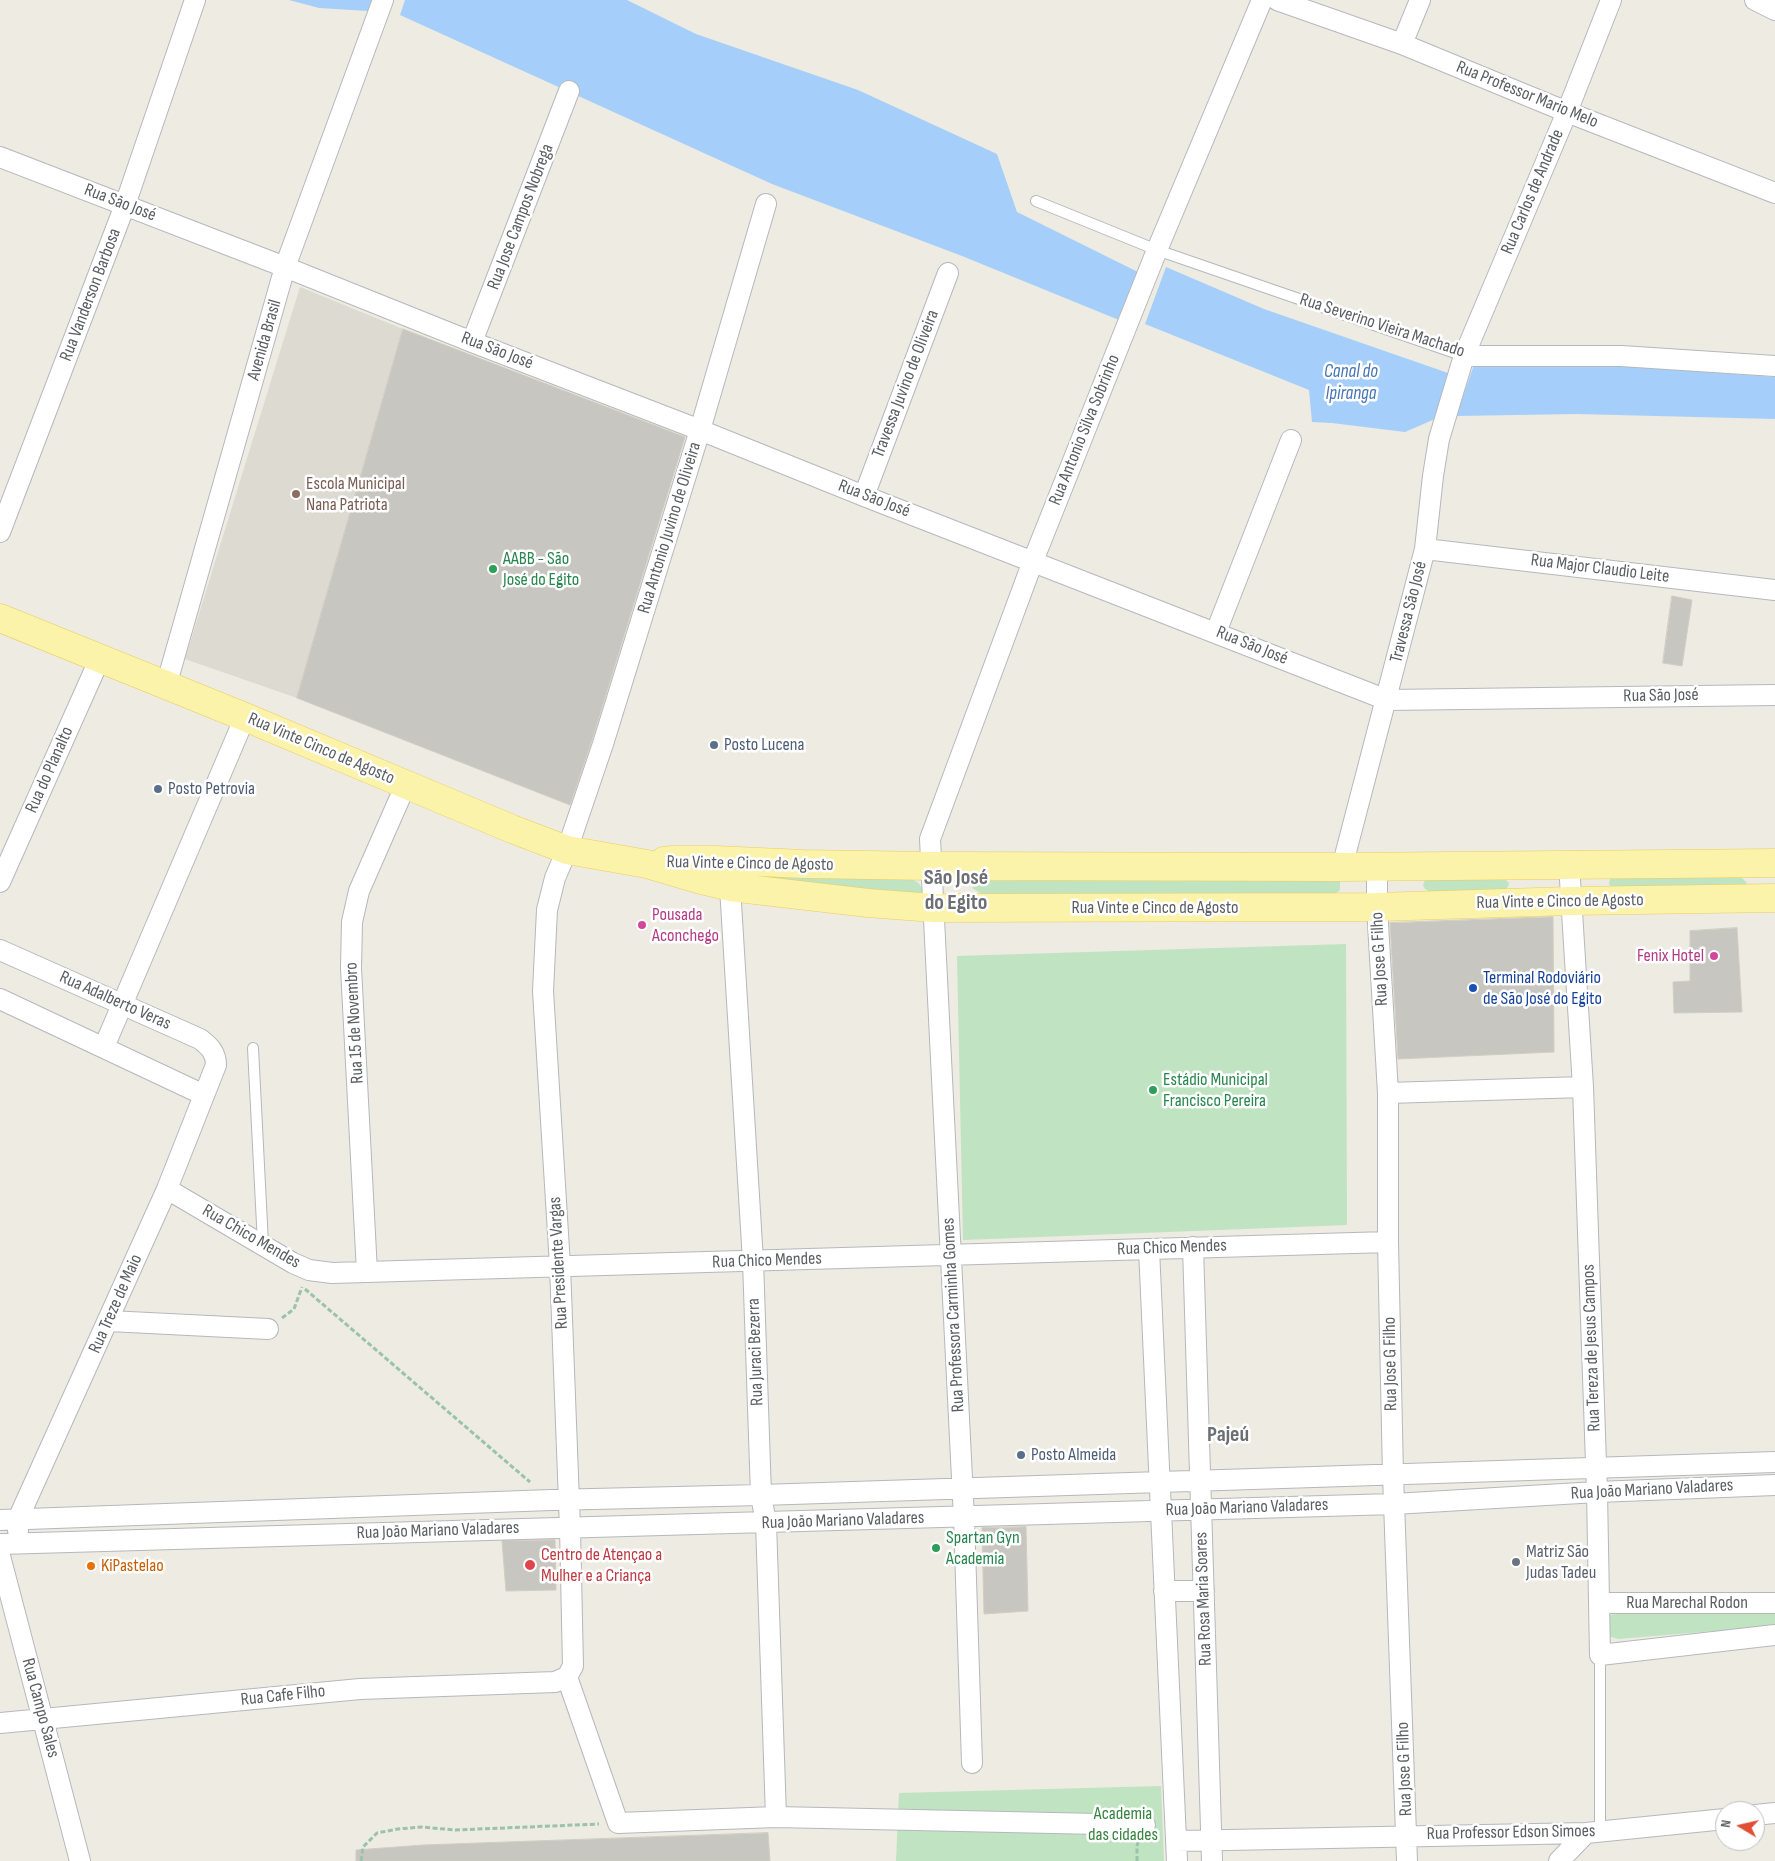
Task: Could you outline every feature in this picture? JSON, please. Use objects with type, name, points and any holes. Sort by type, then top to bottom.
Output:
[{"type":"main road","name":"Rua Vinte Cinco de Agosto","points":[[0,618],[567,850],[647,864]]},
{"type":"main road","name":"Rua Vinte e Cinco de Agosto","points":[[647,864],[673,860],[931,866],[1377,867],[1775,863]]},
{"type":"main road","name":"Rua Vinte e Cinco de Agosto","points":[[647,864],[730,887],[859,902],[934,908],[1377,907],[1570,901],[1775,898]]},
{"type":"street","name":"Rua Vanderson Barbosa","points":[[0,532],[125,205],[195,0]]},
{"type":"street","name":"Avenida Brasil","points":[[166,686],[286,267],[383,0]]},
{"type":"street","name":"Rua Antonio Silva Sobrinho","points":[[931,866],[930,839],[1033,560],[1146,276],[1262,0]]},
{"type":"street","name":"Rua Professor Mario Melo","points":[[1277,0],[1402,44],[1567,112],[1775,193]]},
{"type":"street","points":[[1402,44],[1420,0]]},
{"type":"street","name":"Rua Carlos de Andrade","points":[[1464,356],[1612,0]]},
{"type":"street","points":[[1755,0],[1775,10]]},
{"type":"street","name":"Rua Jose Campos Nobrega","points":[[472,342],[569,91]]},
{"type":"street","name":"Rua São José","points":[[0,158],[286,267],[472,342],[1387,700],[1775,695]]},
{"type":"street","name":"Rua Antonio Juvino de Oliveira","points":[[567,850],[700,430],[766,204]]},
{"type":"street","name":"Travessa Juvino de Oliveira","points":[[864,496],[948,273]]},
{"type":"street","name":"Rua Severino Vieira Machado","points":[[1464,356],[1622,356],[1775,366]]},
{"type":"street","name":"Travessa São José","points":[[1342,867],[1425,549],[1433,476],[1446,414],[1464,356]]},
{"type":"street","points":[[1216,632],[1290,440]]},
{"type":"street","name":"Rua Major Claudio Leite","points":[[1425,549],[1775,590]]},
{"type":"street","name":"Rua do Planalto","points":[[0,882],[100,658]]},
{"type":"street","points":[[104,1048],[245,717]]},
{"type":"street","name":"Rua 15 de Novembro","points":[[367,1272],[351,968],[352,922],[359,891],[406,784]]},
{"type":"street","name":"Rua Presidente Vargas","points":[[566,1677],[573,1666],[570,1528],[560,1500],[560,1266],[543,990],[547,910],[555,878],[567,850]]},
{"type":"street","name":"Rua Tereza de Jesus Campos","points":[[1569,864],[1583,1087],[1597,1492],[1600,1655]]},
{"type":"street","name":"Rua Professora Carminha Gomes","points":[[931,866],[964,1518],[972,1763]]},
{"type":"street","name":"Rua Jose G Filho","points":[[1377,867],[1377,907],[1388,1093],[1388,1242],[1393,1475],[1407,1861]]},
{"type":"street","name":"Rua Juraci Bezerra","points":[[730,887],[753,1261],[760,1495],[766,1523],[776,1817]]},
{"type":"street","name":"Rua Adalberto Veras","points":[[0,950],[200,1039],[213,1051],[216,1057],[216,1065]]},
{"type":"street","points":[[0,999],[204,1095]]},
{"type":"street","name":"Rua Treze de Maio","points":[[9,1543],[9,1520],[109,1321],[167,1189],[216,1065]]},
{"type":"street","points":[[1388,1093],[1583,1087]]},
{"type":"street","name":"Rua Chico Mendes","points":[[167,1189],[293,1263],[309,1270],[332,1273],[1388,1242]]},
{"type":"street","name":"Rua Rosa Maria Soares","points":[[1193,1247],[1212,1861]]},
{"type":"street","points":[[1150,1249],[1177,1861]]},
{"type":"street","points":[[109,1321],[268,1329]]},
{"type":"street","name":"Rua João Mariano Valadares","points":[[9,1520],[560,1500],[1775,1462]]},
{"type":"street","name":"Rua João Mariano Valadares","points":[[9,1543],[964,1518],[1201,1508],[1394,1504],[1597,1492],[1775,1485]]},
{"type":"street","name":"Rua Campo Sales","points":[[0,1556],[80,1861]]},
{"type":"street","points":[[1164,1591],[1204,1591]]},
{"type":"street","name":"Rua Marechal Rodon","points":[[1599,1603],[1775,1603]]},
{"type":"street","points":[[1600,1655],[1775,1635]]},
{"type":"street","points":[[566,1677],[618,1823],[776,1817],[1145,1825]]},
{"type":"street","name":"Rua Cafe Filho","points":[[0,1723],[360,1689],[555,1682],[566,1677]]},
{"type":"street","name":"Rua Professor Edson Simoes","points":[[1176,1841],[1593,1832],[1715,1819]]},
{"type":"street","points":[[1559,1861],[1593,1832]]},
{"type":"lane","name":"Rua Severino Vieira Machado","points":[[1036,201],[1157,250],[1464,356]]},
{"type":"lane","points":[[254,1048],[263,1244]]},
{"type":"lane","name":"Rua Tereza de Jesus Campos","points":[[1593,1832],[1600,1655]]},
{"type":"path","points":[[293,1263],[302,1286],[560,1500]]},
{"type":"path","points":[[268,1329],[294,1310],[302,1286]]},
{"type":"path","points":[[361,1861],[363,1847],[376,1833],[398,1829],[455,1830],[618,1823]]},
{"type":"shaded area","name":"Escola Municipal Nana Patriota","points":[[300,287],[403,329],[297,698],[185,659]]},
{"type":"green space","points":[[701,871],[905,876],[919,884],[923,892],[908,895]]},
{"type":"green space","points":[[1740,876],[1747,883],[1744,887],[1611,888],[1609,884],[1610,879],[1616,877]]},
{"type":"green space","points":[[1336,877],[1340,880],[1340,890],[1335,894],[982,894],[972,888],[978,881]]},
{"type":"green space","points":[[1503,877],[1509,883],[1508,887],[1504,890],[1430,892],[1423,885],[1425,880],[1430,878]]},
{"type":"green space","name":"Estádio Municipal Francisco Pereira","points":[[1346,944],[1347,1225],[963,1240],[957,956]]},
{"type":"green space","points":[[1775,1611],[1775,1626],[1618,1639],[1609,1636],[1606,1620],[1610,1615],[1616,1614]]},
{"type":"green space","name":"Academia das cidades","points":[[1161,1786],[1164,1861],[896,1861],[899,1793]]},
{"type":"water","points":[[289,0],[372,0],[368,11],[319,8]]},
{"type":"water","points":[[405,0],[627,0],[696,34],[858,90],[997,154],[1017,212],[1146,276],[1119,320],[962,256],[772,184],[400,15]]},
{"type":"water","name":"Canal do Ipiranga","points":[[1166,267],[1264,309],[1448,373],[1435,419],[1405,432],[1312,422],[1309,390],[1145,324]]},
{"type":"water","points":[[1475,362],[1587,363],[1775,377],[1775,419],[1577,414],[1456,416]]},
{"type":"building","name":"AABB - São José do Egito","points":[[403,329],[685,437],[592,740],[570,805],[297,698]]},
{"type":"building","points":[[1672,596],[1692,600],[1682,666],[1663,663]]},
{"type":"building","name":"Terminal Rodoviário de São José do Egito","points":[[1553,917],[1554,1052],[1398,1059],[1390,923]]},
{"type":"building","name":"Fenix Hotel","points":[[1737,928],[1742,1012],[1674,1013],[1673,982],[1690,981],[1690,931]]},
{"type":"building","points":[[1026,1527],[1028,1611],[984,1614],[982,1528]]},
{"type":"building","name":"Centro de Atençao a Mulher e a Criança","points":[[555,1540],[556,1590],[506,1591],[502,1541]]},
{"type":"building","points":[[768,1833],[770,1861],[356,1861],[356,1850],[423,1845]]},
{"type":"place","name":"Escola Municipal Nana Patriota","points":[[296,494]]},
{"type":"place","name":"AABB - São José do Egito","points":[[493,569]]},
{"type":"place","name":"Posto Lucena","points":[[714,745]]},
{"type":"place","name":"Posto Petrovia","points":[[158,789]]},
{"type":"place","name":"Pousada Aconchego","points":[[642,925]]},
{"type":"place","name":"Fenix Hotel","points":[[1714,956]]},
{"type":"place","name":"Terminal Rodoviário de São José do Egito","points":[[1473,988]]},
{"type":"place","name":"Estádio Municipal Francisco Pereira","points":[[1153,1090]]},
{"type":"place","name":"Posto Almeida","points":[[1021,1455]]},
{"type":"place","name":"Spartan Gyn Academia","points":[[936,1548]]},
{"type":"place","name":"Matriz São Judas Tadeu","points":[[1516,1562]]},
{"type":"place","name":"Centro de Atençao a Mulher e a Criança","points":[[530,1565]]},
{"type":"place","name":"KiPastelao","points":[[91,1566]]},
{"type":"district","name":"São José do Egito","points":[[956,890]]},
{"type":"district","name":"Pajeú","points":[[1228,1435]]}]
